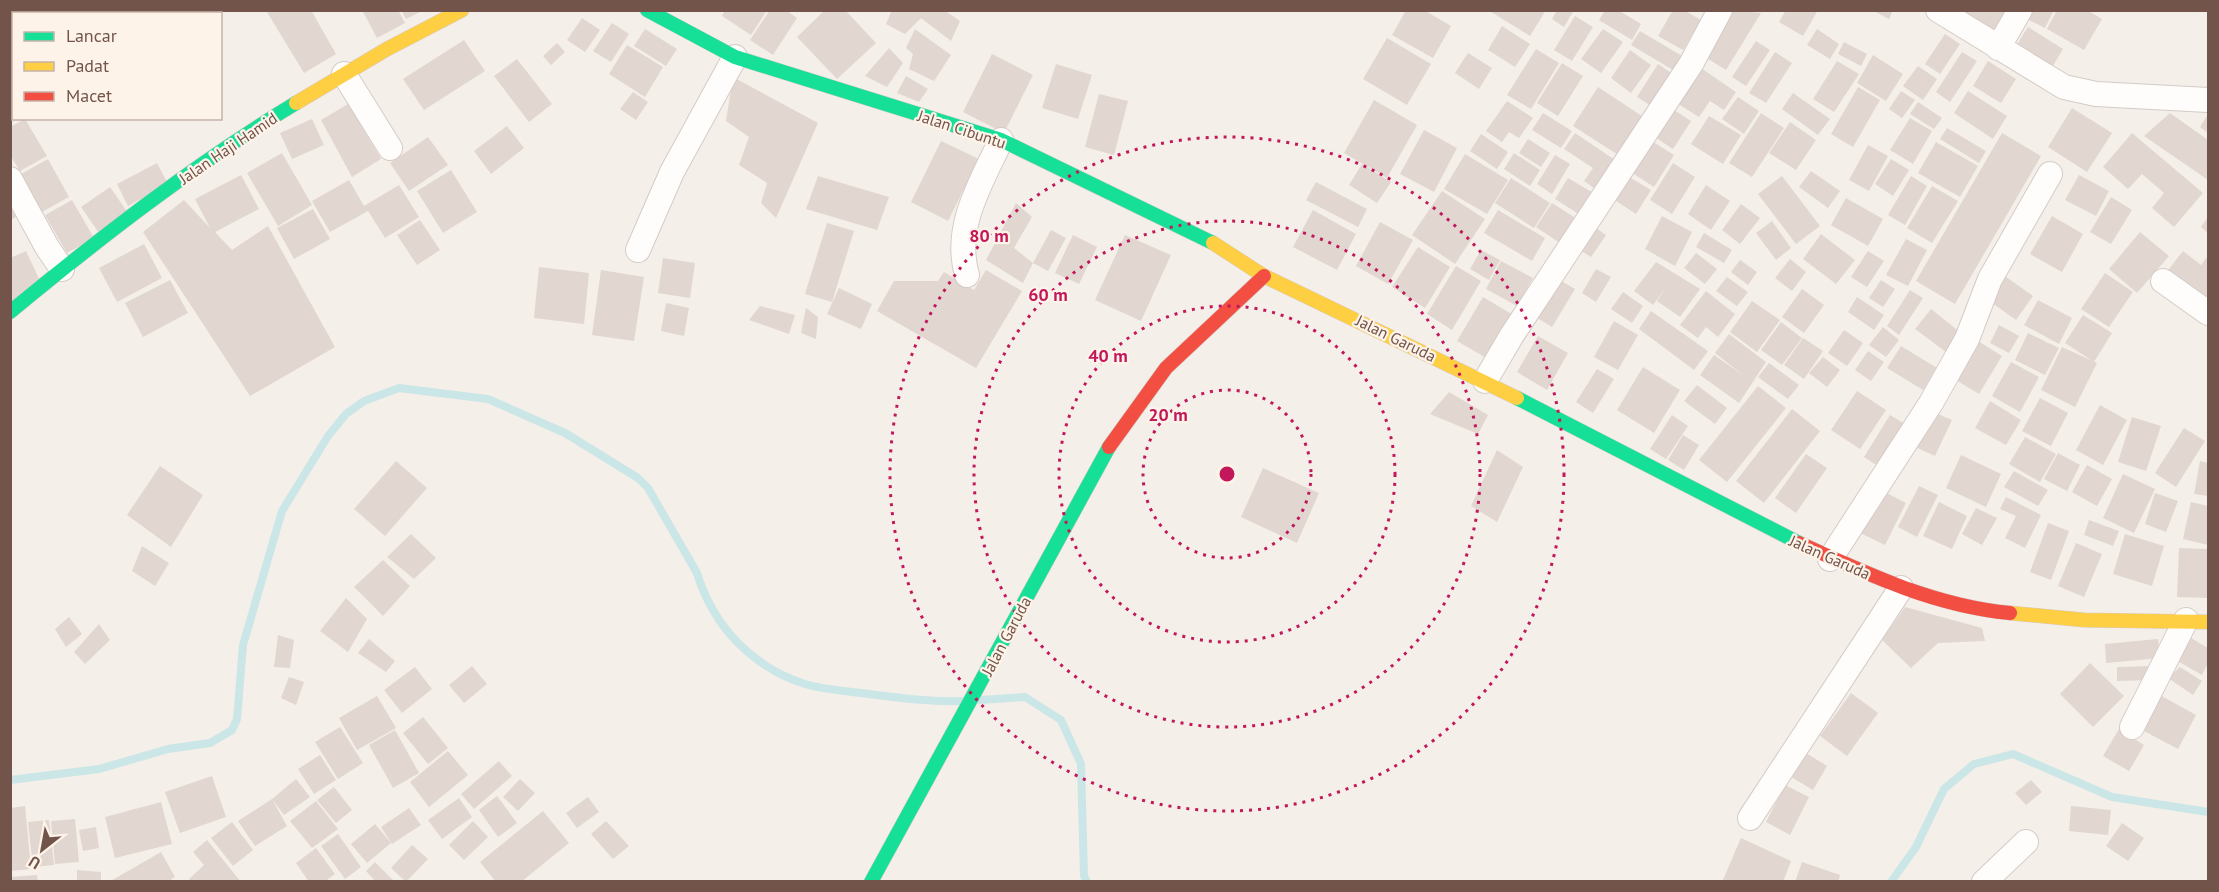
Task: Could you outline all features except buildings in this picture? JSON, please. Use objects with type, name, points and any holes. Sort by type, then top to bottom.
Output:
[{"type":"street","name":"Jalan Haji Hamid","points":[[10,312],[62,269],[231,142],[344,74],[462,10]]},
{"type":"street","name":"Jalan Cibuntu","points":[[647,10],[735,57],[1000,140],[1200,235],[1264,276]]},
{"type":"street","points":[[1485,381],[1512,335],[1691,64],[1720,10]]},
{"type":"street","points":[[1938,10],[2064,87],[2096,94],[2208,100]]},
{"type":"street","points":[[1998,48],[2020,10]]},
{"type":"street","points":[[638,250],[672,172],[735,57]]},
{"type":"street","points":[[344,74],[390,148]]},
{"type":"street","points":[[967,275],[962,256],[966,223],[1000,140]]},
{"type":"street","points":[[1830,560],[1930,403],[1967,339],[1990,279],[2050,174]]},
{"type":"street","points":[[10,179],[47,247],[62,269]]},
{"type":"street","name":"Jalan Garuda","points":[[871,882],[1126,420],[1166,368],[1264,276],[1485,381],[1830,560],[1901,588],[1944,602],[2001,612],[2084,620],[2197,621]]},
{"type":"street","points":[[2163,282],[2208,313]]},
{"type":"street","points":[[1750,818],[1901,588]]},
{"type":"street","points":[[2132,727],[2197,621]]},
{"type":"street","points":[[1984,882],[2026,842]]},
{"type":"waterway","points":[[10,780],[99,769],[168,749],[210,743],[232,730],[237,719],[243,645],[282,511],[328,436],[346,414],[364,401],[399,388],[488,399],[565,433],[638,478],[648,488],[697,573],[704,592],[724,627],[737,642],[768,667],[786,677],[820,688],[915,699],[961,701]]},
{"type":"waterway","points":[[980,700],[1025,697],[1061,720],[1081,764],[1084,876],[1087,882]]},
{"type":"waterway","points":[[1891,882],[1916,847],[1944,789],[1974,764],[2013,754],[2112,797],[2208,812]]},
{"type":"traffic: fast","points":[[647,10],[735,57],[1001,140],[1213,243]]},
{"type":"traffic: fast","points":[[10,312],[149,202],[258,126],[296,103]]},
{"type":"traffic: fast","points":[[1517,398],[1799,543]]},
{"type":"traffic: fast","points":[[871,882],[1109,447]]},
{"type":"traffic: slow","points":[[296,103],[387,49],[462,10]]},
{"type":"traffic: slow","points":[[1213,243],[1264,276],[1517,398]]},
{"type":"traffic: slow","points":[[2010,613],[2084,620],[2208,622]]},
{"type":"traffic: jam","points":[[1109,447],[1166,368],[1264,276]]},
{"type":"traffic: jam","points":[[1799,543],[1876,577],[1928,596],[2010,613]]}]
